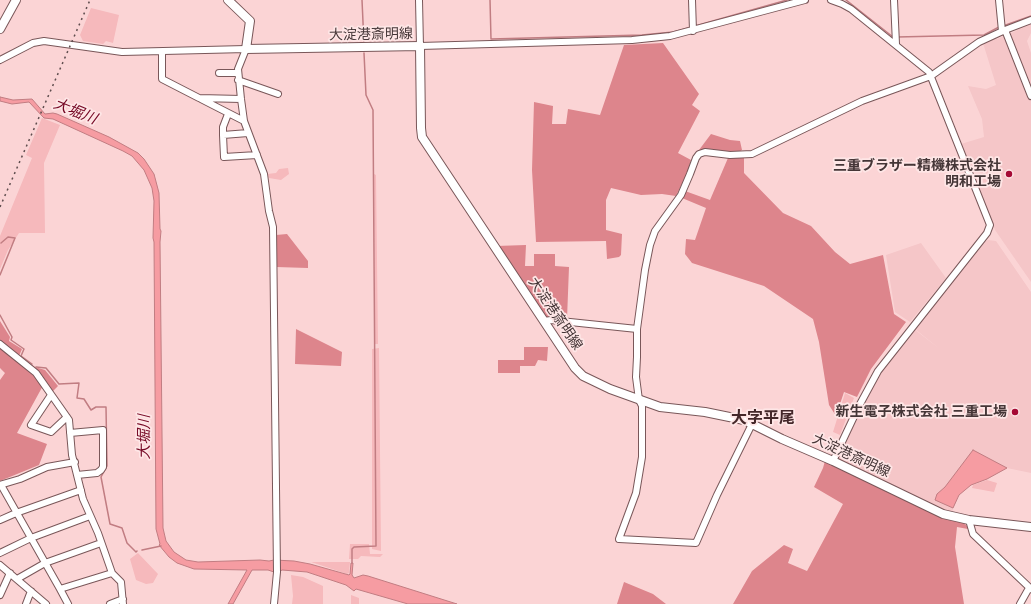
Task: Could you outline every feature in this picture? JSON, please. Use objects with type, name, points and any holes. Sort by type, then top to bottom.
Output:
[{"type":"main road","points":[[0,29],[16,0]]},
{"type":"main road","points":[[228,0],[250,22],[246,49]]},
{"type":"main road","name":"大淀港斎明線","points":[[246,49],[420,46],[422,137],[575,368],[583,376],[639,400],[660,407],[705,412],[744,420],[944,514],[969,520],[1031,527]]},
{"type":"street","points":[[419,0],[420,46],[632,40],[670,36],[785,2],[805,0]]},
{"type":"street","points":[[692,0],[693,28]]},
{"type":"street","points":[[831,0],[851,9],[895,40],[928,70],[990,224],[990,228],[881,367],[865,394],[833,461]]},
{"type":"street","points":[[894,0],[895,40]]},
{"type":"street","points":[[999,0],[1003,28],[1031,96]]},
{"type":"street","points":[[752,424],[696,543],[619,539],[636,493],[642,457],[642,406],[639,400],[636,377],[637,329],[650,245],[655,231],[681,195],[696,158],[702,152],[730,155],[752,154],[878,94],[931,76],[972,46],[1003,28],[1031,20]]},
{"type":"street","points":[[0,60],[33,43],[44,41],[122,52],[246,49],[240,62],[238,73],[244,121],[264,174],[269,211],[273,227],[277,559],[274,604]]},
{"type":"street","points":[[162,52],[162,79],[244,121]]},
{"type":"street","points":[[219,73],[238,73]]},
{"type":"street","points":[[238,80],[278,94]]},
{"type":"street","points":[[199,98],[241,99]]},
{"type":"street","points":[[228,114],[223,127],[224,156],[257,155]]},
{"type":"street","points":[[223,134],[248,133]]},
{"type":"street","points":[[544,321],[551,320],[637,329]]},
{"type":"street","points":[[0,344],[36,372],[70,423],[71,449],[83,499],[112,573],[121,582],[123,602],[110,604]]},
{"type":"street","points":[[51,395],[31,425],[51,432],[67,417]]},
{"type":"street","points":[[70,433],[103,430],[104,467],[97,473],[77,475]]},
{"type":"street","points":[[68,604],[0,485],[20,479],[47,467],[74,462]]},
{"type":"street","points":[[0,520],[81,490]]},
{"type":"street","points":[[0,553],[31,538],[90,516]]},
{"type":"street","points":[[969,520],[973,534],[1030,589],[1020,604]]},
{"type":"street","points":[[16,579],[45,563],[101,543]]},
{"type":"street","points":[[0,565],[46,604]]},
{"type":"street","points":[[0,595],[10,573]]},
{"type":"street","points":[[60,589],[112,573]]},
{"type":"street","points":[[26,604],[32,591]]},
{"type":"shaded area","points":[[91,8],[119,15],[113,43],[106,41],[103,44],[83,41],[80,35]]},
{"type":"shaded area","points":[[1031,23],[1031,33],[1027,41],[1031,53],[1031,282],[995,230],[961,144],[984,137],[982,119],[968,86],[986,89],[996,85],[983,43],[995,38],[997,39],[1016,31],[1019,27]]},
{"type":"shaded area","points":[[663,43],[699,94],[692,105],[700,111],[678,153],[691,160],[687,174],[676,196],[662,194],[641,195],[611,188],[606,200],[606,230],[622,234],[621,255],[619,257],[607,259],[606,241],[536,242],[532,170],[534,102],[553,106],[552,124],[566,124],[568,109],[600,115],[624,45]]},
{"type":"shaded area","points":[[0,97],[13,100],[32,99],[45,114],[57,114],[109,137],[138,153],[154,174],[159,193],[161,231],[163,528],[166,541],[174,552],[186,560],[198,562],[260,560],[294,561],[349,575],[351,563],[353,563],[352,575],[354,578],[363,575],[368,576],[457,604],[408,604],[356,589],[354,591],[346,585],[307,572],[252,570],[233,604],[228,604],[247,570],[194,569],[177,563],[169,557],[159,545],[156,529],[153,238],[154,201],[152,188],[144,170],[132,156],[53,119],[44,118],[29,102],[12,104],[0,101]]},
{"type":"shaded area","points":[[42,118],[60,125],[44,163],[45,233],[19,233],[8,250],[0,269],[0,236],[32,158],[26,155]]},
{"type":"shaded area","points":[[711,134],[730,140],[740,141],[742,150],[737,153],[738,158],[744,158],[744,173],[783,213],[811,226],[835,252],[850,264],[883,255],[894,314],[906,322],[871,369],[857,397],[844,392],[836,416],[829,405],[819,342],[813,319],[764,286],[692,263],[685,254],[686,239],[695,240],[706,208],[682,198],[685,191],[710,200],[728,158],[727,153],[709,149],[699,150]]},
{"type":"shaded area","points":[[288,168],[289,174],[281,180],[269,178],[267,174],[276,173],[279,169]]},
{"type":"shaded area","points":[[374,174],[376,175],[378,344],[375,344]]},
{"type":"shaded area","points":[[287,234],[308,261],[308,268],[276,267],[276,235]]},
{"type":"shaded area","points":[[988,240],[996,241],[1031,292],[1031,473],[1007,468],[987,479],[971,485],[959,495],[951,514],[840,461],[838,456],[874,383],[885,365],[914,329],[941,350],[915,329],[983,243]]},
{"type":"shaded area","points":[[921,243],[946,278],[910,322],[895,312],[886,255]]},
{"type":"shaded area","points":[[526,245],[525,266],[534,266],[534,254],[555,254],[555,266],[569,267],[567,319],[545,318],[496,246]]},
{"type":"shaded area","points":[[0,321],[10,337],[9,341],[22,349],[19,356],[35,367],[45,370],[58,386],[52,392],[45,382],[17,433],[47,444],[39,465],[0,481],[0,380],[5,373],[0,368]]},
{"type":"shaded area","points":[[296,329],[342,352],[341,366],[295,364]]},
{"type":"shaded area","points":[[524,347],[548,347],[547,361],[538,360],[535,366],[520,366],[520,373],[498,373],[498,360],[524,360]]},
{"type":"shaded area","points":[[379,348],[381,551],[372,549],[372,349]]},
{"type":"shaded area","points":[[845,393],[854,398],[840,435],[833,432]]},
{"type":"shaded area","points":[[973,450],[1007,468],[987,479],[971,485],[959,495],[953,508],[935,500],[937,494],[945,487]]},
{"type":"shaded area","points":[[825,461],[950,520],[964,523],[967,526],[968,529],[957,527],[955,547],[964,604],[733,604],[752,571],[784,545],[793,549],[788,563],[807,571],[843,504],[814,487]]},
{"type":"shaded area","points":[[987,480],[997,483],[994,492],[972,488],[973,485]]},
{"type":"shaded area","points":[[350,544],[369,544],[370,554],[383,554],[380,557],[361,556],[358,559],[349,559]]},
{"type":"shaded area","points":[[138,553],[158,574],[153,583],[146,584],[136,580],[130,559]]},
{"type":"shaded area","points":[[311,562],[350,562],[349,573],[347,574]]},
{"type":"shaded area","points":[[291,575],[303,577],[323,586],[323,604],[292,604],[293,596]]},
{"type":"shaded area","points":[[624,582],[653,594],[666,604],[617,604]]},
{"type":"shaded area","points":[[351,595],[359,598],[359,604],[351,604]]},
{"type":"waterway","points":[[362,0],[364,44]]},
{"type":"waterway","points":[[490,0],[491,39],[642,35],[673,32],[691,27]]},
{"type":"waterway","points":[[695,26],[787,0]]},
{"type":"waterway","points":[[846,0],[893,37]]},
{"type":"waterway","points":[[1003,26],[1031,16]]},
{"type":"waterway","points":[[897,37],[984,35],[999,27]]},
{"type":"waterway","points":[[352,563],[352,549],[354,547],[376,546],[373,110],[366,95],[364,53]]},
{"type":"waterway","points":[[0,275],[15,238],[8,237],[1,243]]},
{"type":"waterway","points":[[0,315],[12,337],[11,340],[24,349],[21,356],[32,364]]},
{"type":"waterway","points":[[36,367],[46,368],[59,384],[79,383],[77,398],[84,399],[91,410],[96,407],[106,407],[107,466],[101,477],[110,524],[122,528],[127,543],[136,552],[137,551]]},
{"type":"waterway","points":[[142,550],[161,546]]},
{"type":"railway","points":[[0,207],[90,0]]},
{"type":"place","name":"三重ブラザー精機株式会社 明和工場","points":[[1009,174]]},
{"type":"place","name":"新生電子株式会社 三重工場","points":[[1015,412]]},
{"type":"district","name":"大字平尾","points":[[763,419]]},
{"type":"water label","name":"大堀川","points":[[75,112]]},
{"type":"water label","name":"大堀川","points":[[145,437]]}]
